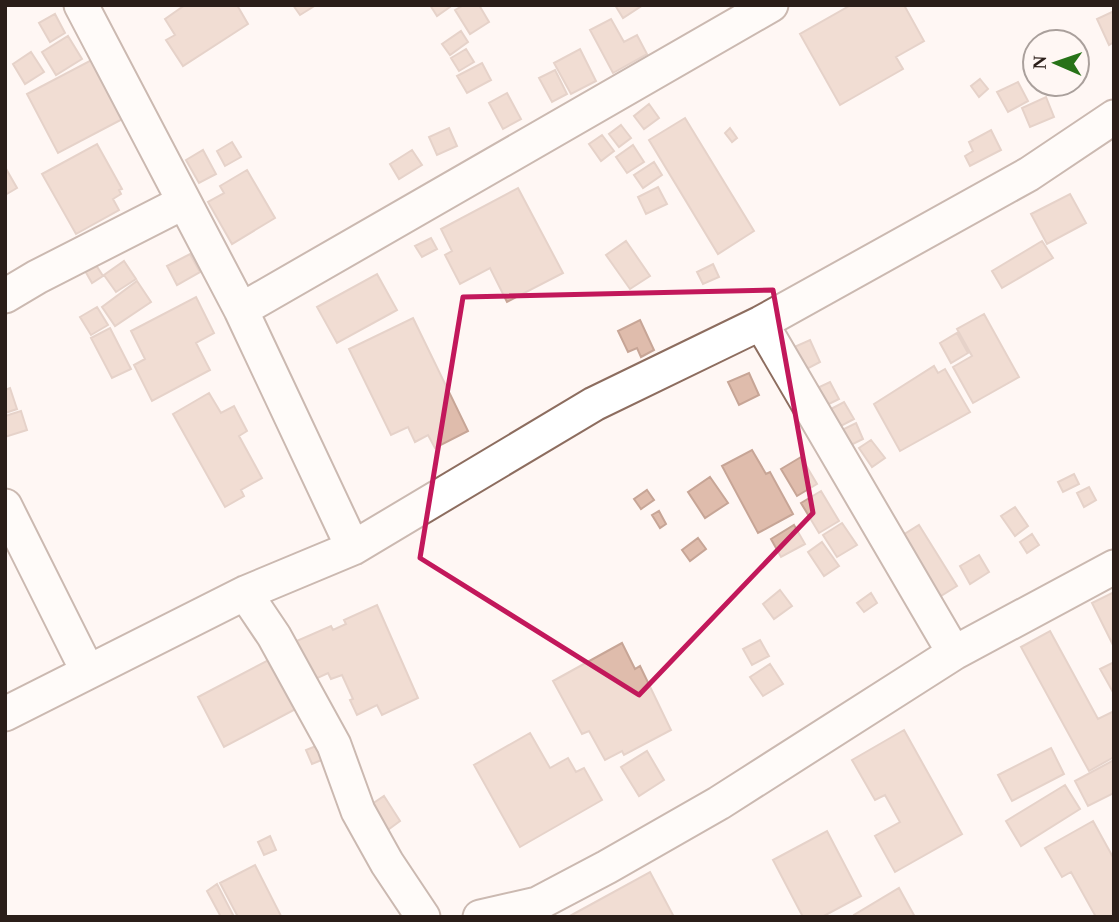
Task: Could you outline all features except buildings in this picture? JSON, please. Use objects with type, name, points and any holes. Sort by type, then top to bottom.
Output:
[{"type":"street","points":[[242,310],[771,5]]},
{"type":"street","points":[[93,10],[184,202],[242,310],[353,548]]},
{"type":"street","points":[[5,714],[245,593],[353,548],[594,404],[761,323],[1028,174],[1114,117]]},
{"type":"street","points":[[5,296],[184,202]]},
{"type":"street","points":[[761,323],[954,653]]},
{"type":"street","points":[[5,506],[88,672]]},
{"type":"street","points":[[480,917],[537,904],[607,867],[719,803],[954,653],[1114,567]]},
{"type":"street","points":[[245,593],[274,636],[334,745],[358,811],[387,863],[423,917]]},
{"type":"highlighted area","points":[[773,290],[813,513],[639,695],[420,558],[463,297]]}]
